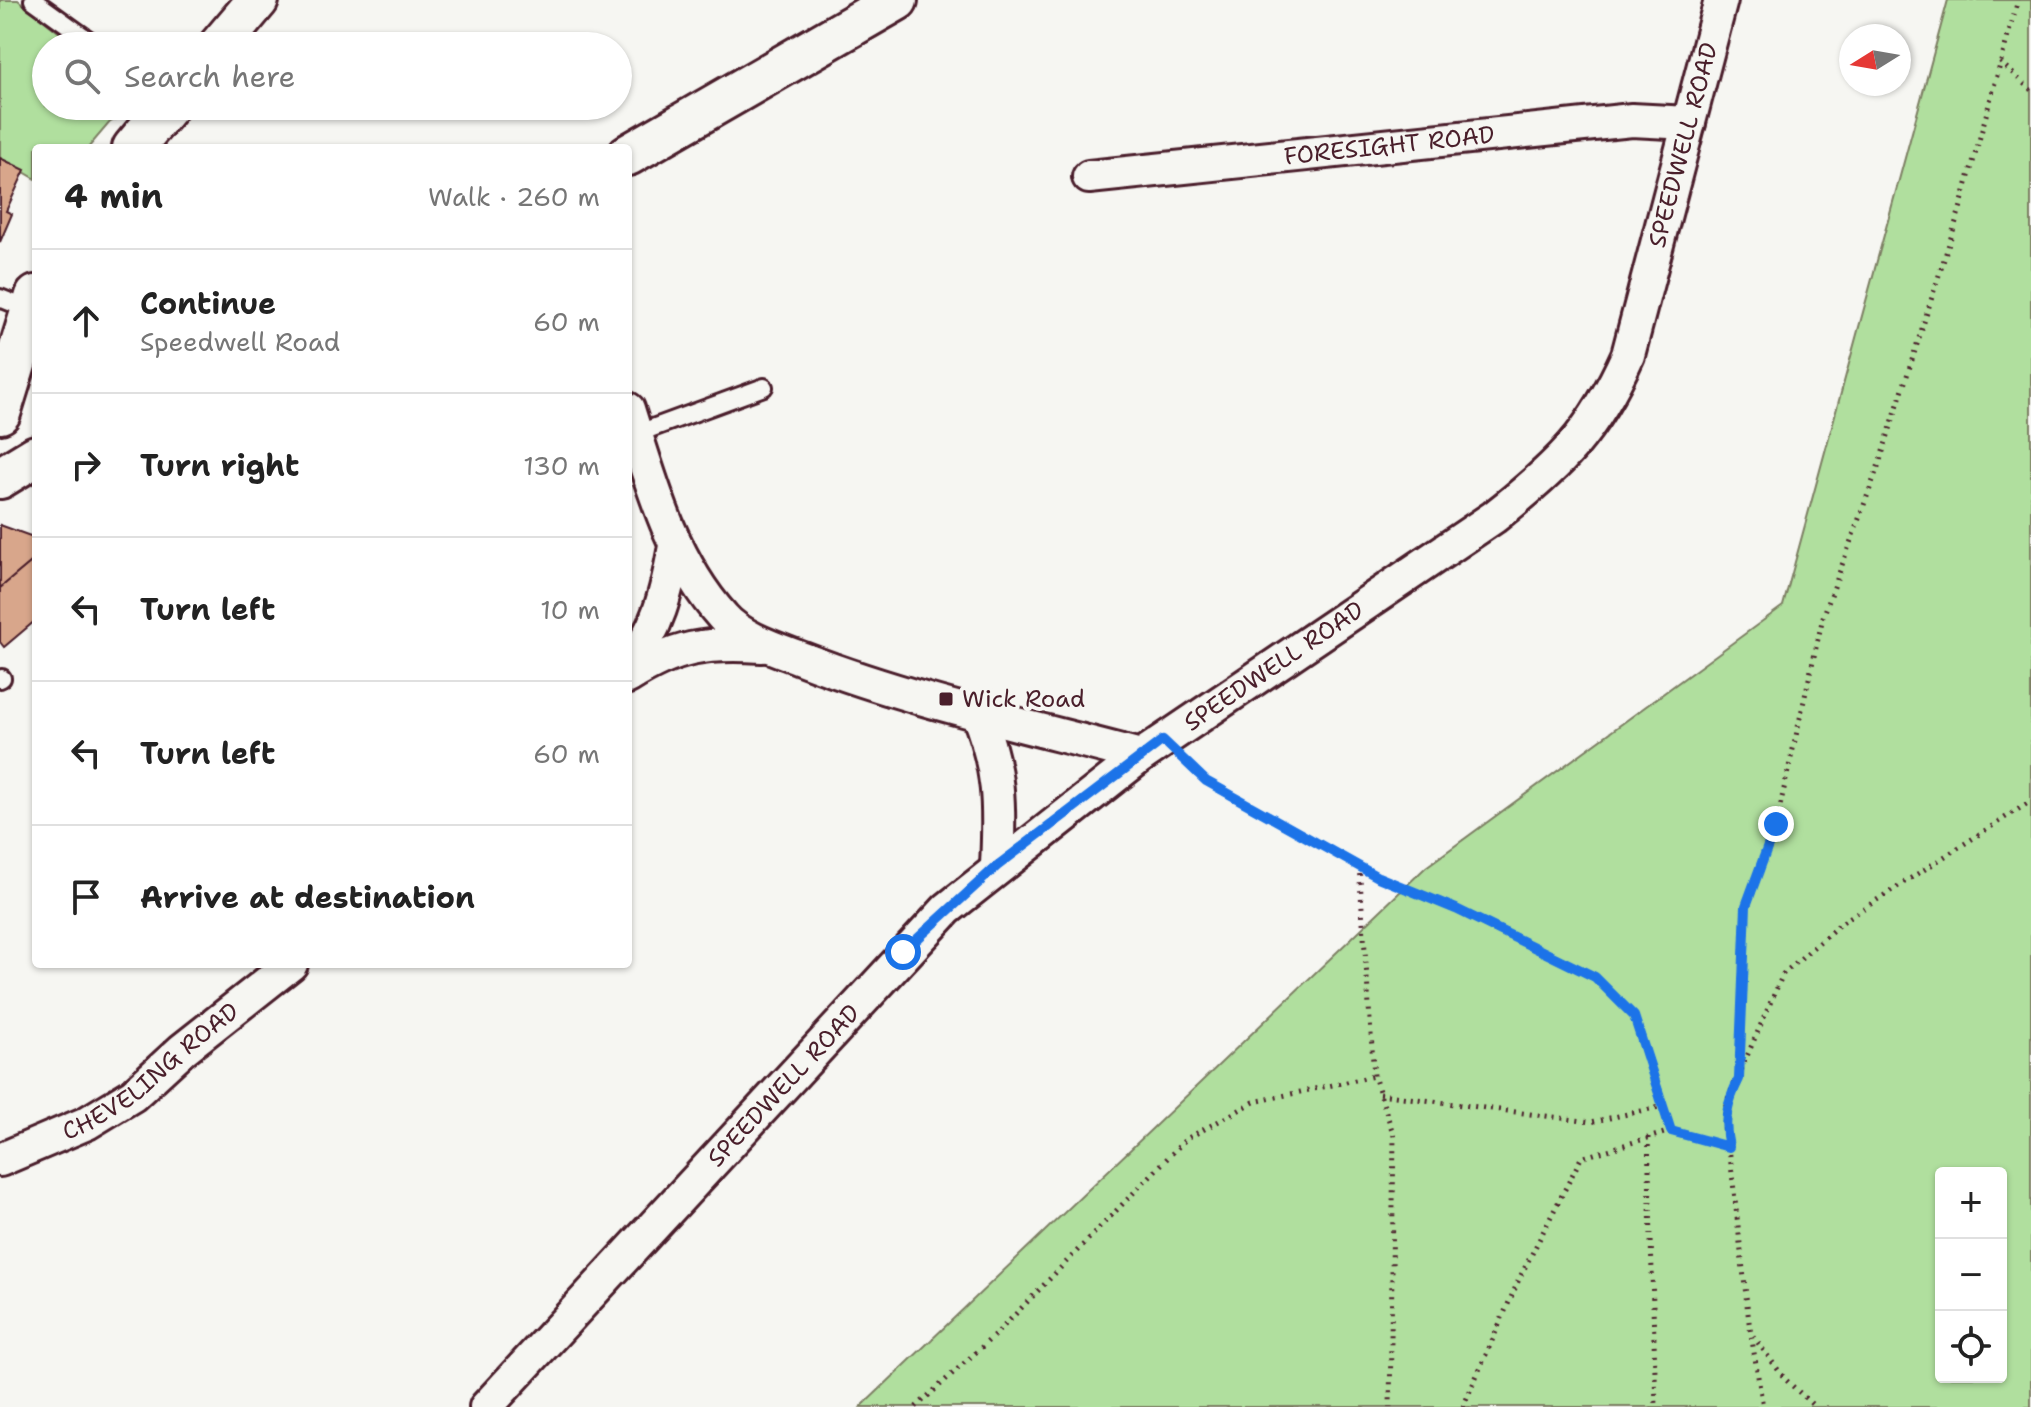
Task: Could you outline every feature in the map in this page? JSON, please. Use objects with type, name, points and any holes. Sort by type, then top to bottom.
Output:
[{"type":"street","points":[[231,32],[258,0]]},
{"type":"street","points":[[632,153],[897,0]]},
{"type":"street","name":"SPEEDWELL ROAD","points":[[486,1407],[903,952],[997,866],[1152,748],[1494,517],[1545,477],[1578,443],[1607,400],[1628,355],[1721,0]]},
{"type":"street","points":[[136,144],[156,120]]},
{"type":"street","name":"FORESIGHT ROAD","points":[[1089,177],[1632,120],[1689,123]]},
{"type":"street","points":[[0,413],[22,302]]},
{"type":"street","points":[[632,422],[675,546],[698,587],[725,621],[769,646],[869,685],[977,712],[1152,748]]},
{"type":"street","points":[[0,478],[32,458]]},
{"type":"street","points":[[632,661],[649,642],[669,581],[675,546]]},
{"type":"street","points":[[632,674],[661,656],[723,643],[769,646]]},
{"type":"street","points":[[977,712],[993,752],[1000,808],[997,866]]},
{"type":"street","name":"CHEVELING ROAD","points":[[0,1160],[87,1123],[133,1095],[182,1050],[286,968]]},
{"type":"lane","points":[[33,0],[78,32]]},
{"type":"lane","points":[[632,422],[764,387]]},
{"type":"path","points":[[1739,1079],[1746,906],[1776,824],[1823,617],[1883,449],[1960,209],[2018,0]]},
{"type":"path","points":[[2000,62],[2031,90]]},
{"type":"path","points":[[1152,748],[1359,866],[1595,977],[1634,1016],[1671,1131]]},
{"type":"path","points":[[1763,1407],[1725,1129],[1726,1104],[1783,974],[1841,923],[2031,801]]},
{"type":"path","points":[[1359,866],[1374,1076],[1394,1136],[1390,1407]]},
{"type":"path","points":[[916,1407],[997,1333],[1186,1139],[1254,1102],[1374,1076]]},
{"type":"path","points":[[1379,1094],[1591,1122],[1664,1106]]},
{"type":"path","points":[[1463,1407],[1520,1277],[1581,1158],[1671,1131],[1729,1147]]},
{"type":"path","points":[[1648,1137],[1656,1407]]},
{"type":"path","points":[[1751,1332],[1785,1379],[1815,1407]]},
{"type":"green space","points":[[0,0],[18,0],[58,32],[32,32],[32,120],[114,120],[91,144],[32,144],[32,177],[0,158]]},
{"type":"green space","points":[[1948,0],[2031,0],[2031,1407],[861,1407],[1426,867],[1783,606]]},
{"type":"building","points":[[0,158],[25,170],[6,211],[12,214],[0,242]]},
{"type":"building","points":[[0,525],[32,537],[32,561],[0,588]]},
{"type":"building","points":[[32,561],[32,623],[4,647],[0,642],[0,588]]},
{"type":"place","name":"Wick Road","points":[[946,699]]},
{"type":"route","points":[[903,952],[997,866],[1163,740],[1206,781],[1378,877],[1456,909],[1595,977],[1634,1016],[1671,1131],[1729,1147],[1725,1129],[1726,1104],[1739,1079],[1746,906],[1776,824]]}]
